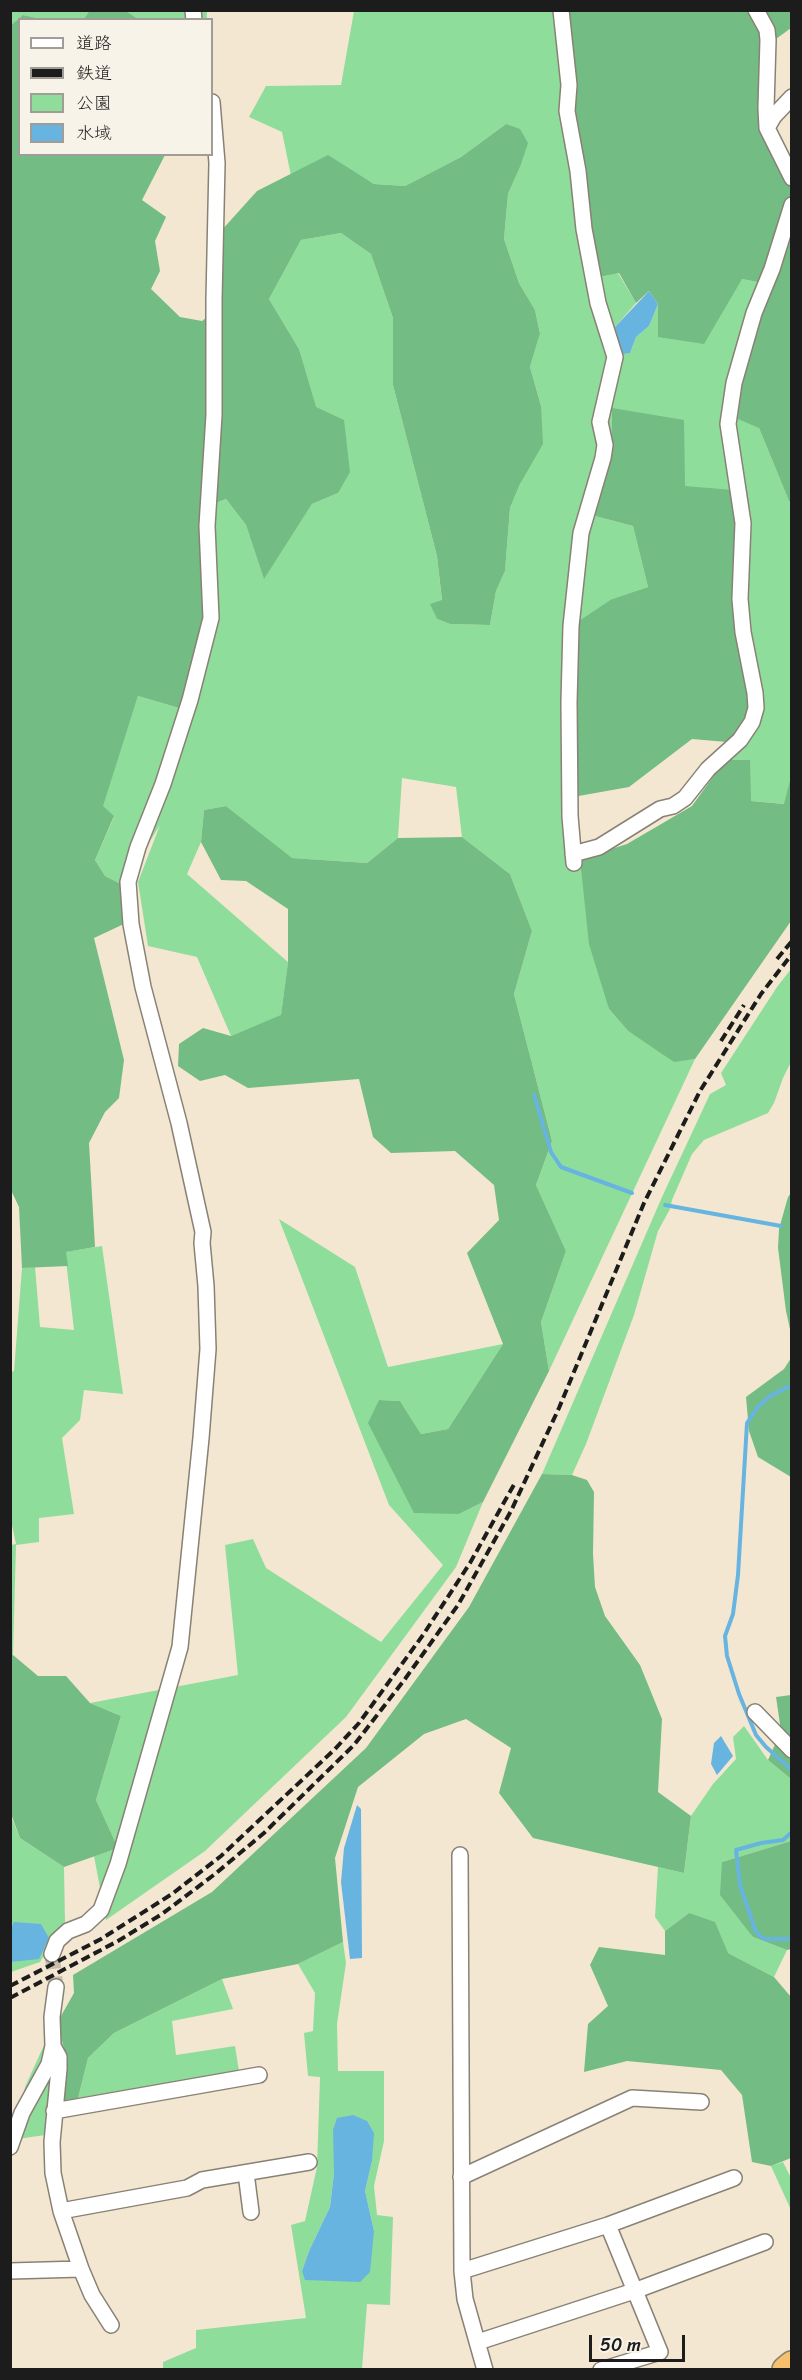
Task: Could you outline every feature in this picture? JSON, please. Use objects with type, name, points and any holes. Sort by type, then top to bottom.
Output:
[{"type":"highway","points":[[786,2370],[792,2365]]},
{"type":"street","points":[[561,10],[568,75],[567,111],[578,171],[586,240],[598,303],[615,357],[600,422],[605,445],[603,458],[581,533],[571,626],[569,702],[574,858],[599,847],[660,809],[673,806],[685,798],[708,769],[740,740],[752,722],[756,708],[755,693],[743,632],[740,599],[743,523],[728,424],[737,372],[754,313],[772,269],[792,205]]},
{"type":"street","points":[[756,10],[767,30],[768,40],[767,128],[792,178]]},
{"type":"street","points":[[767,128],[774,116],[792,97]]},
{"type":"street","points":[[52,1954],[57,1941],[68,1931],[86,1924],[101,1910],[118,1864],[180,1647],[201,1438],[208,1349],[203,1232],[179,1123],[143,987],[131,924],[128,882],[190,700],[211,618],[207,526],[214,415],[217,163],[213,114]]},
{"type":"street","points":[[755,1712],[792,1750]]},
{"type":"street","points":[[460,1855],[462,2271],[465,2299],[485,2370]]},
{"type":"street","points":[[10,2146],[22,2113],[49,2064],[53,2046],[52,2016],[56,1987]]},
{"type":"street","points":[[53,2046],[59,2057],[52,2142],[53,2173],[61,2211],[81,2269],[92,2295],[111,2325]]},
{"type":"street","points":[[54,2111],[259,2075]]},
{"type":"street","points":[[460,2176],[632,2098],[701,2102]]},
{"type":"street","points":[[61,2211],[188,2188],[202,2180],[309,2162]]},
{"type":"street","points":[[246,2173],[251,2212]]},
{"type":"street","points":[[462,2271],[608,2225],[734,2178]]},
{"type":"street","points":[[601,2370],[651,2362],[660,2352],[608,2225]]},
{"type":"street","points":[[478,2342],[634,2291],[765,2242]]},
{"type":"street","points":[[10,2271],[81,2269]]},
{"type":"green space","points":[[90,10],[126,11],[136,18],[85,18]]},
{"type":"green space","points":[[11,11],[90,11],[85,18],[36,18],[23,15],[11,25]]},
{"type":"green space","points":[[126,11],[207,11],[207,18],[136,18]]},
{"type":"green space","points":[[354,11],[565,11],[601,277],[618,273],[636,303],[615,327],[630,353],[636,337],[649,326],[658,304],[742,279],[773,285],[759,428],[789,501],[791,501],[792,777],[785,804],[751,801],[725,760],[727,742],[685,487],[612,409],[611,454],[595,516],[633,526],[648,587],[612,599],[573,797],[580,859],[609,1009],[628,1031],[674,1061],[695,1059],[549,1371],[541,1322],[566,1251],[536,1185],[552,1141],[514,994],[532,931],[510,874],[462,837],[456,787],[402,778],[398,838],[367,863],[291,858],[226,806],[204,810],[201,842],[187,874],[288,962],[281,1016],[231,1036],[197,957],[148,946],[138,882],[160,825],[123,885],[105,876],[95,860],[114,817],[102,806],[138,696],[179,708],[201,549],[200,509],[226,499],[246,525],[264,578],[312,504],[338,493],[299,349],[269,299],[301,240],[341,233],[371,254],[393,318],[393,385],[437,556],[442,601],[431,604],[437,619],[450,624],[490,625],[496,591],[505,571],[510,508],[520,484],[541,406],[530,367],[540,332],[535,310],[519,283],[504,239],[508,194],[520,167],[506,124],[461,157],[405,186],[374,184],[328,156],[291,176],[282,132],[249,117],[266,86],[341,85]]},
{"type":"green space","points":[[565,11],[791,11],[791,28],[765,47],[761,134],[791,184],[791,501],[789,501],[759,428],[738,419],[746,353],[773,285],[742,279],[704,344],[658,337],[658,304],[649,291],[636,303],[619,273],[600,277],[588,224],[571,111]]},
{"type":"green space","points":[[23,15],[36,18],[19,18]]},
{"type":"green space","points":[[18,19],[18,156],[164,156],[142,200],[166,217],[155,241],[160,271],[151,289],[180,317],[202,321],[218,309],[221,231],[257,191],[328,155],[374,184],[405,186],[461,157],[506,124],[520,129],[528,143],[508,194],[504,239],[519,283],[535,310],[540,333],[530,367],[541,406],[543,444],[520,484],[510,508],[505,571],[496,591],[490,625],[450,624],[437,619],[430,604],[442,600],[437,556],[393,385],[393,318],[371,254],[341,233],[301,240],[269,299],[299,349],[316,407],[344,420],[350,472],[338,493],[312,504],[264,579],[246,525],[226,499],[200,509],[204,619],[179,708],[138,696],[103,806],[114,816],[95,860],[105,876],[123,885],[126,923],[94,938],[124,1060],[119,1098],[105,1112],[89,1143],[95,1247],[66,1252],[68,1266],[22,1268],[19,1207],[11,1190],[11,25]]},
{"type":"green space","points":[[612,408],[684,420],[685,486],[733,490],[751,694],[746,720],[727,742],[692,739],[629,787],[573,797],[576,623],[612,599],[648,587],[633,526],[595,516],[611,454]]},
{"type":"green space","points":[[725,760],[750,760],[751,801],[784,804],[791,777],[791,921],[695,1059],[674,1062],[628,1031],[609,1009],[589,944],[580,859],[627,844],[692,806]]},
{"type":"green space","points":[[226,806],[292,858],[367,863],[398,838],[462,837],[510,874],[532,931],[514,994],[552,1141],[536,1185],[566,1251],[541,1322],[549,1371],[483,1502],[459,1514],[414,1513],[368,1423],[379,1400],[400,1401],[421,1434],[448,1429],[503,1344],[467,1253],[499,1220],[494,1185],[455,1151],[391,1153],[373,1137],[359,1079],[248,1088],[225,1075],[200,1081],[178,1066],[179,1044],[203,1028],[231,1036],[281,1015],[288,962],[288,909],[246,881],[221,880],[201,842],[204,810]]},
{"type":"green space","points":[[791,969],[791,1062],[774,1103],[768,1113],[704,1140],[692,1154],[670,1209],[658,1231],[634,1315],[586,1444],[572,1475],[542,1474],[662,1197],[710,1094],[726,1085],[721,1073]]},
{"type":"green space","points":[[791,1193],[791,1334],[778,1248],[779,1229]]},
{"type":"green space","points":[[279,1219],[355,1267],[388,1367],[503,1344],[448,1429],[421,1434],[400,1401],[379,1400],[459,1514],[483,1502],[456,1567],[346,1717],[205,1851],[106,1920],[94,1856],[118,1848],[96,1800],[121,1716],[90,1703],[238,1675],[225,1545],[253,1539],[266,1568],[381,1642],[443,1565],[389,1505]]},
{"type":"green space","points":[[102,1246],[123,1394],[84,1390],[80,1420],[62,1438],[74,1514],[39,1518],[39,1542],[16,1545],[13,1655],[11,1656],[10,1545],[16,1544],[10,1516],[10,1372],[14,1371],[22,1268],[35,1267],[40,1327],[74,1330],[65,1252]]},
{"type":"green space","points":[[791,1358],[791,1477],[758,1457],[749,1431],[746,1397],[784,1369]]},
{"type":"green space","points":[[542,1474],[572,1475],[587,1480],[594,1492],[595,1587],[605,1616],[640,1665],[662,1719],[658,1792],[691,1816],[684,1873],[533,1838],[499,1793],[511,1748],[466,1719],[424,1734],[358,1787],[335,1858],[343,1942],[298,1964],[222,1979],[114,2033],[88,2058],[78,2098],[59,2102],[64,2048],[57,2023],[74,1993],[73,1975],[212,1892],[366,1748],[469,1607]]},
{"type":"green space","points":[[13,1655],[38,1676],[66,1676],[90,1703],[121,1716],[96,1800],[118,1848],[64,1867],[20,1838],[11,1814],[10,1656]]},
{"type":"green space","points":[[791,1695],[791,1779],[768,1760],[781,1731],[776,1697]]},
{"type":"green space","points":[[744,1726],[768,1760],[791,1779],[791,1841],[722,1862],[753,1937],[787,1950],[774,1977],[728,1953],[689,1913],[665,1931],[655,1917],[658,1867],[684,1873],[691,1816],[713,1784],[736,1759],[733,1737]]},
{"type":"green space","points":[[10,1814],[20,1838],[64,1867],[65,1922],[40,1962],[11,1972]]},
{"type":"green space","points":[[791,1841],[792,1949],[787,1950],[753,1937],[720,1895],[722,1862]]},
{"type":"green space","points":[[689,1913],[715,1922],[728,1953],[774,1977],[791,1997],[791,2158],[771,2166],[752,2162],[742,2095],[721,2070],[627,2061],[584,2072],[588,2024],[608,2006],[590,1965],[599,1947],[665,1955],[665,1931]]},
{"type":"green space","points":[[343,1942],[346,1963],[337,2024],[338,2071],[384,2071],[384,2141],[374,2186],[377,2215],[393,2217],[390,2305],[367,2304],[362,2369],[163,2370],[163,2362],[196,2348],[196,2330],[306,2318],[291,2225],[305,2221],[317,2167],[320,2077],[308,2076],[304,2033],[313,2031],[315,1993],[298,1964]],"holes":[[[372,2161],[365,2191],[374,2231],[302,2271],[330,2207],[334,2173]]]},
{"type":"green space","points":[[222,1979],[233,2009],[172,2021],[176,2055],[235,2046],[239,2071],[78,2098],[88,2058],[114,2033]]},
{"type":"green space","points":[[57,2023],[64,2048],[59,2102],[51,2105],[45,2135],[18,2139],[25,2087],[49,2034]]},
{"type":"green space","points":[[783,2162],[791,2178],[791,2210],[771,2166]]},
{"type":"water","points":[[649,291],[658,304],[649,326],[636,337],[630,353],[622,354],[615,327]]},
{"type":"water","points":[[721,1736],[733,1756],[717,1775],[711,1764],[714,1743]]},
{"type":"water","points":[[357,1805],[361,1809],[362,1958],[350,1959],[341,1882],[344,1848]]},
{"type":"water","points":[[14,1922],[41,1924],[49,1938],[39,1959],[11,1962],[11,1929]]},
{"type":"water","points":[[353,2115],[367,2121],[374,2133],[372,2161],[365,2191],[374,2231],[370,2272],[360,2282],[305,2280],[302,2271],[330,2207],[334,2173],[333,2130],[337,2118]]},
{"type":"waterway","points":[[534,1095],[551,1152],[561,1167],[632,1193]]},
{"type":"waterway","points":[[665,1205],[781,1226]]},
{"type":"waterway","points":[[792,1385],[770,1396],[757,1408],[747,1423],[738,1575],[733,1614],[725,1636],[727,1656],[739,1694],[756,1735],[792,1770]]},
{"type":"waterway","points":[[792,1832],[783,1840],[736,1850],[740,1885],[756,1932],[764,1939],[792,1939]]},
{"type":"tunnel","points":[[52,1954],[56,1987]]},
{"type":"railway","points":[[777,959],[792,941]]},
{"type":"railway","points":[[10,1998],[118,1941],[162,1914],[215,1874],[264,1833],[354,1745],[405,1679],[458,1605],[511,1511],[559,1408],[644,1203],[700,1091],[761,994],[792,954]]},
{"type":"railway","points":[[721,1041],[744,1005]]},
{"type":"railway","points":[[10,1986],[101,1939],[172,1894],[221,1856],[335,1749],[359,1723],[423,1635],[470,1563],[516,1481]]}]
